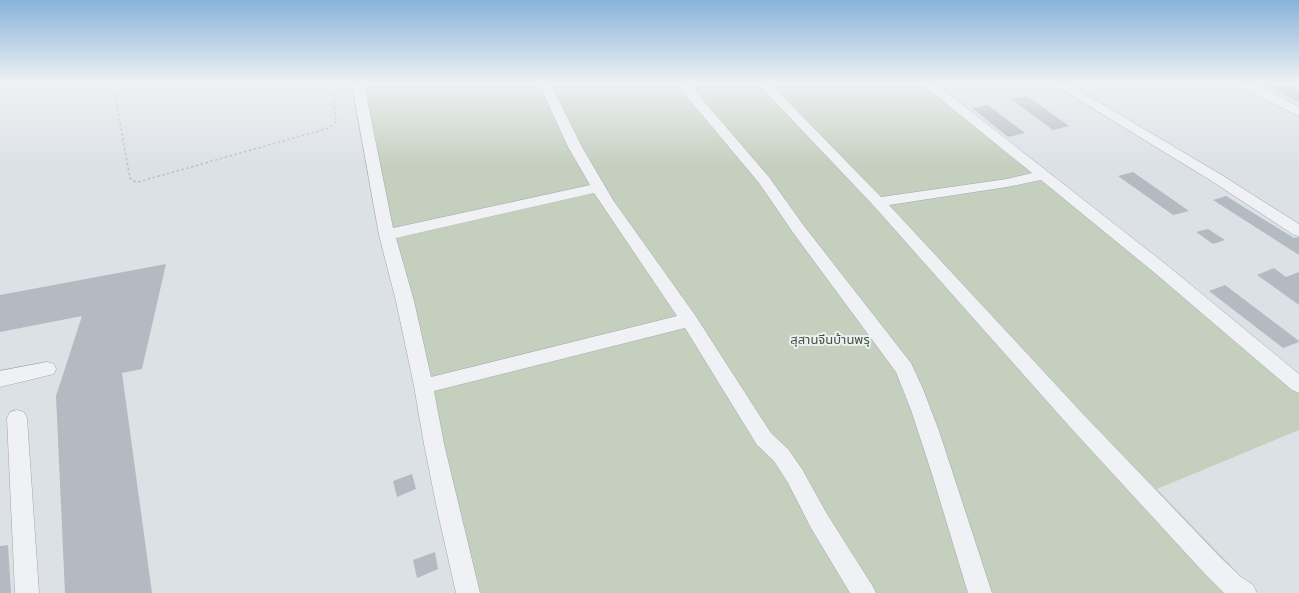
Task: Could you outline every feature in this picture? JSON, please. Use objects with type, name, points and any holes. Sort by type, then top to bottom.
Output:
[{"type":"street","points":[[363,112],[387,235],[405,302],[424,386],[435,451],[468,593]]},
{"type":"street","points":[[558,112],[575,147],[606,201],[689,320],[764,439],[781,455],[795,476],[819,520],[864,593]]},
{"type":"street","points":[[706,112],[764,180],[799,230],[904,368],[914,388],[929,432],[959,522],[980,593]]},
{"type":"street","points":[[791,112],[878,202],[1076,420],[1213,566],[1245,593]]},
{"type":"street","points":[[963,112],[1043,174],[1299,385]]},
{"type":"street","points":[[1105,112],[1215,177],[1299,231]]},
{"type":"street","points":[[878,202],[1007,183],[1043,174]]},
{"type":"street","points":[[387,235],[598,188]]},
{"type":"street","points":[[424,386],[689,320]]},
{"type":"street","points":[[0,378],[47,369]]},
{"type":"street","points":[[17,418],[27,593]]},
{"type":"path","points":[[118,112],[130,178],[133,181],[138,182],[329,128],[336,121],[335,112]]},
{"type":"green space","name":"สุสานจีนบ้านพรุ","points":[[368,112],[972,112],[1299,381],[1299,430],[1157,489],[1257,593],[475,593],[392,234]]},
{"type":"building","points":[[977,112],[997,112],[1025,133],[1008,137]]},
{"type":"building","points":[[1028,112],[1049,112],[1069,126],[1053,130]]},
{"type":"building","points":[[1133,172],[1189,211],[1173,215],[1118,176]]},
{"type":"building","points":[[1226,196],[1294,238],[1299,237],[1299,255],[1213,200]]},
{"type":"building","points":[[1208,229],[1225,240],[1213,244],[1196,232]]},
{"type":"building","points":[[166,264],[142,369],[122,373],[152,593],[65,593],[56,396],[82,316],[0,332],[0,295]]},
{"type":"building","points":[[1274,268],[1286,277],[1299,272],[1299,305],[1257,275]]},
{"type":"building","points":[[1225,285],[1299,342],[1283,348],[1209,291]]},
{"type":"building","points":[[412,474],[416,489],[397,497],[393,481]]},
{"type":"building","points":[[8,545],[11,593],[0,593],[0,546]]},
{"type":"building","points":[[435,552],[438,569],[417,578],[413,560]]}]
